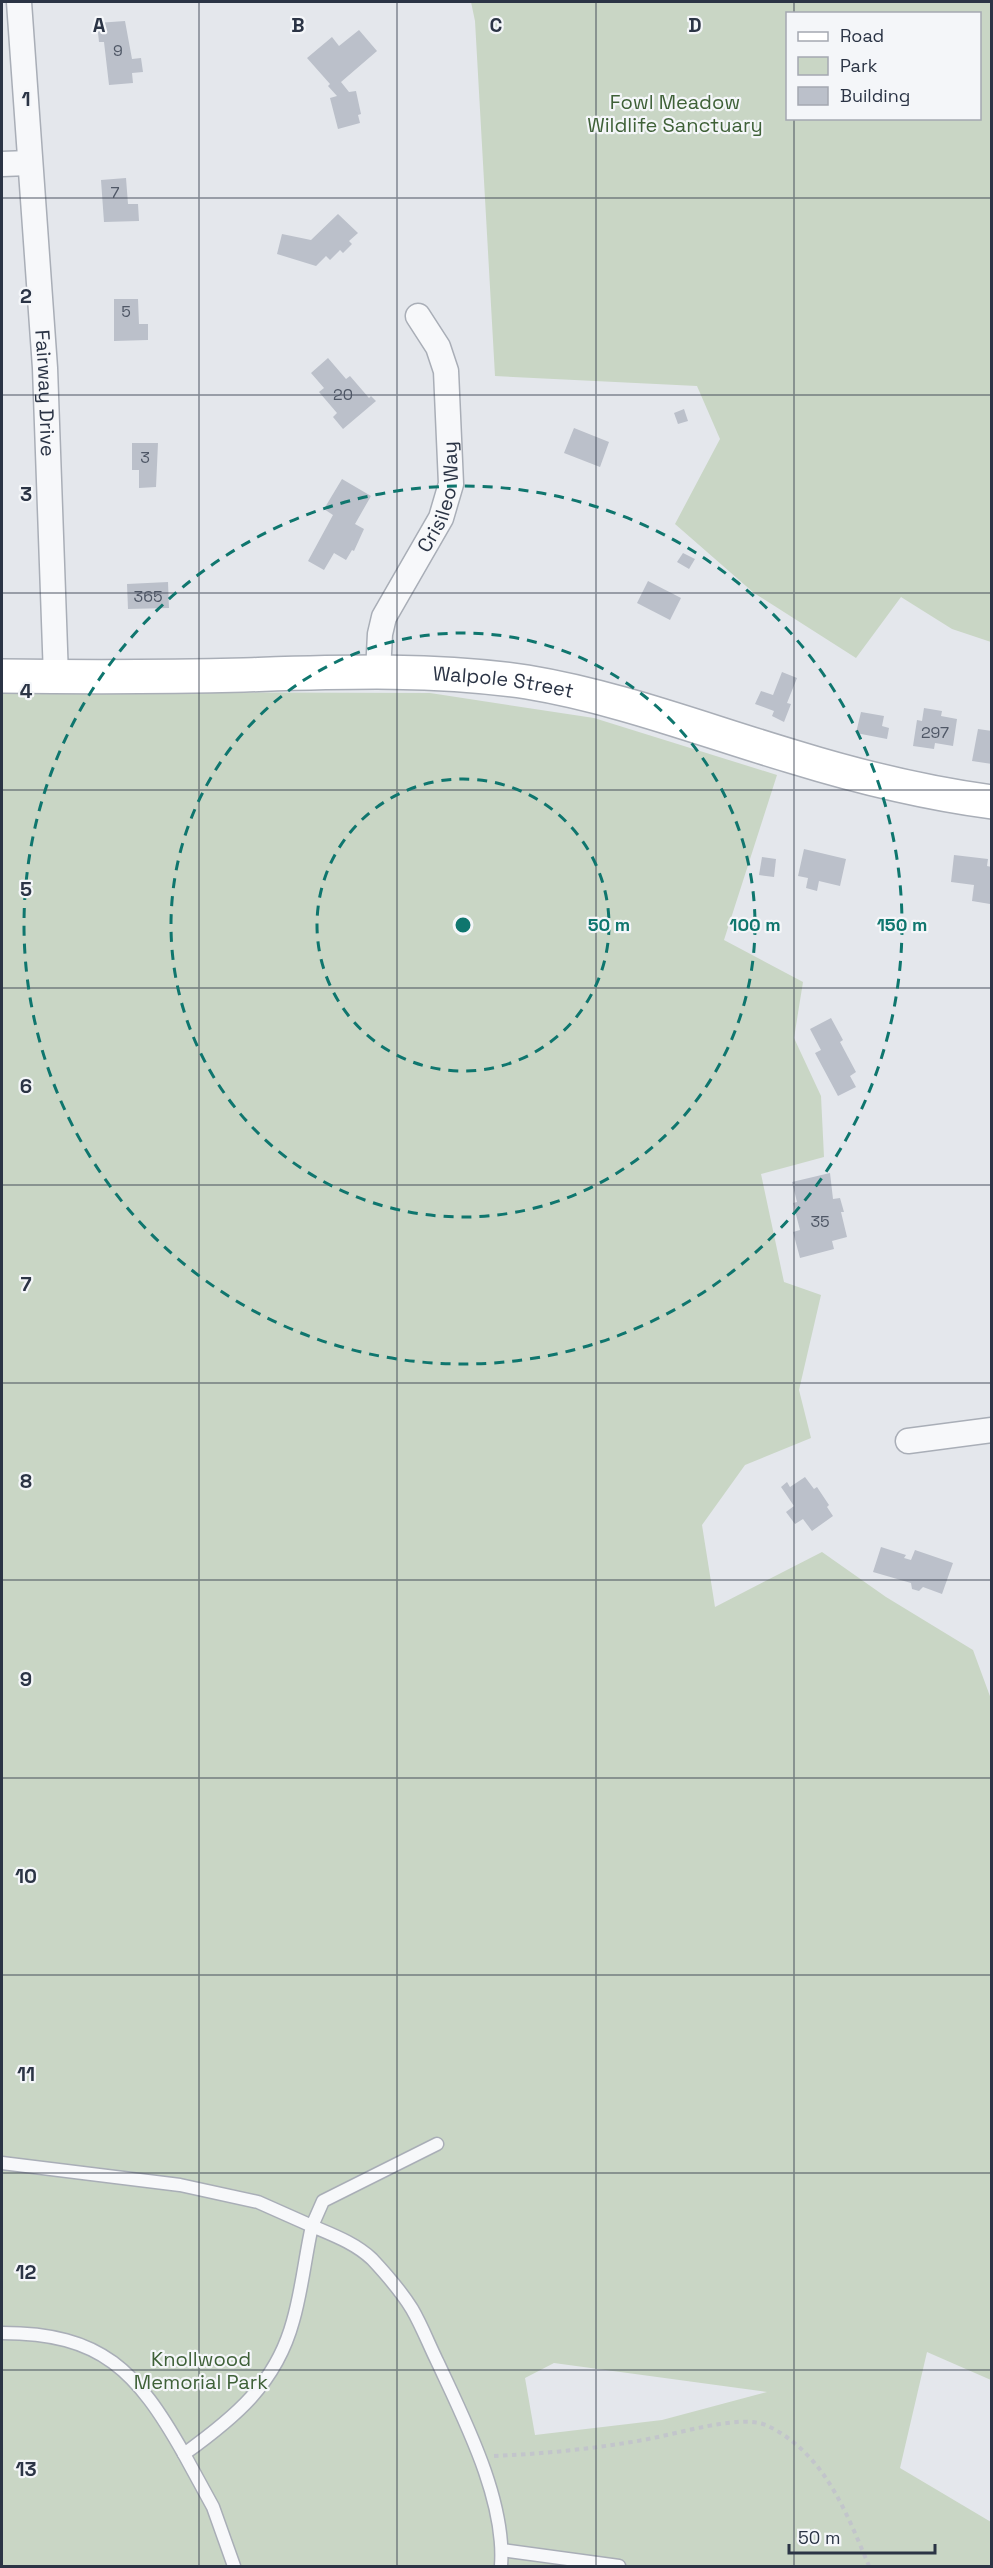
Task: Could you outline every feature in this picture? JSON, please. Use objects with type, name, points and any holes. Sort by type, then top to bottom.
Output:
[{"type":"main road","name":"Walpole Street","points":[[2,676],[378,672],[463,675],[528,682],[681,721],[796,758],[945,796],[992,802]]},
{"type":"street","name":"Fairway Drive","points":[[19,2],[45,368],[56,677]]},
{"type":"street","points":[[2,164],[29,163]]},
{"type":"street","name":"Crisileo Way","points":[[378,672],[380,634],[384,617],[441,518],[451,484],[446,371],[438,347],[418,316]]},
{"type":"street","points":[[908,1441],[992,1430]]},
{"type":"lane","points":[[184,2454],[244,2408],[275,2364],[293,2323],[312,2226],[323,2201],[437,2144]]},
{"type":"lane","points":[[2,2163],[180,2185],[258,2202],[346,2240],[369,2257],[406,2301],[448,2385],[478,2457],[496,2509],[502,2550],[501,2566]]},
{"type":"lane","points":[[2,2333],[56,2338],[91,2348],[111,2360],[146,2393],[162,2415],[213,2507],[234,2566]]},
{"type":"lane","points":[[502,2550],[619,2566]]},
{"type":"path","points":[[478,2457],[540,2454],[626,2443],[736,2422],[756,2422],[771,2427],[788,2438],[810,2457],[833,2485],[869,2566]]},
{"type":"green space","name":"Fowl Meadow Wildlife Sanctuary","points":[[471,2],[991,2],[991,642],[952,629],[901,597],[856,658],[754,593],[675,524],[720,439],[697,386],[495,376],[475,21]]},
{"type":"green space","name":"Knollwood Memorial Park","points":[[2,692],[430,693],[594,718],[777,775],[724,940],[803,982],[794,1038],[821,1096],[824,1157],[761,1174],[784,1282],[821,1295],[799,1390],[811,1438],[745,1465],[702,1525],[715,1607],[822,1552],[886,1597],[973,1650],[991,1699],[991,2380],[927,2352],[900,2468],[991,2522],[991,2566],[2,2566]],"holes":[[[554,2363],[767,2392],[662,2420],[535,2435],[525,2378]]]},
{"type":"building","points":[[125,21],[132,59],[141,58],[143,72],[132,73],[133,83],[109,85],[104,42],[99,42],[97,23]]},
{"type":"building","points":[[359,30],[377,51],[341,82],[349,92],[356,91],[361,114],[358,115],[360,123],[338,129],[330,98],[337,96],[328,86],[330,84],[307,58],[332,37],[339,46]]},
{"type":"building","points":[[126,178],[128,204],[138,204],[139,221],[104,222],[101,180]]},
{"type":"building","points":[[338,214],[358,233],[349,241],[352,244],[343,253],[340,250],[330,260],[326,256],[316,266],[277,254],[282,234],[311,240]]},
{"type":"building","points":[[114,299],[138,299],[139,324],[148,324],[148,340],[114,341]]},
{"type":"building","points":[[328,358],[346,379],[350,376],[369,398],[371,396],[376,401],[343,429],[333,417],[337,413],[319,392],[324,388],[311,373]]},
{"type":"building","points":[[684,409],[688,421],[678,424],[674,413]]},
{"type":"building","points":[[574,428],[609,442],[600,467],[564,453]]},
{"type":"building","points":[[132,443],[158,443],[156,487],[139,488],[139,470],[132,470]]},
{"type":"building","points":[[342,479],[371,496],[355,524],[364,529],[354,551],[352,550],[346,560],[334,553],[324,570],[308,561],[333,515],[324,509]]},
{"type":"building","points":[[683,553],[695,559],[689,569],[677,562]]},
{"type":"building","points":[[648,581],[681,598],[670,620],[637,603]]},
{"type":"building","points":[[168,582],[169,608],[128,609],[127,584]]},
{"type":"building","points":[[782,672],[797,678],[787,703],[791,704],[784,722],[772,716],[774,711],[755,704],[761,691],[773,695]]},
{"type":"building","points":[[924,708],[942,711],[941,716],[957,719],[953,746],[935,743],[934,749],[913,746],[917,720],[922,721]]},
{"type":"building","points":[[861,712],[884,716],[882,726],[889,728],[887,739],[856,733]]},
{"type":"building","points":[[978,729],[992,731],[992,764],[972,761]]},
{"type":"building","points":[[804,849],[846,859],[840,886],[819,881],[817,891],[806,888],[808,878],[798,876]]},
{"type":"building","points":[[954,855],[988,859],[987,866],[992,867],[990,904],[972,901],[974,885],[951,882]]},
{"type":"building","points":[[762,857],[776,859],[774,877],[759,875]]},
{"type":"building","points":[[831,1018],[843,1040],[840,1042],[856,1072],[850,1076],[856,1087],[838,1096],[815,1053],[821,1050],[810,1029]]},
{"type":"building","points":[[830,1173],[833,1199],[840,1198],[847,1237],[832,1241],[834,1249],[800,1258],[793,1232],[800,1230],[793,1203],[797,1202],[792,1182]]},
{"type":"building","points":[[805,1477],[814,1489],[817,1487],[829,1505],[827,1507],[833,1516],[812,1531],[803,1519],[795,1524],[786,1512],[794,1506],[781,1487],[787,1482],[790,1487]]},
{"type":"building","points":[[881,1547],[906,1555],[904,1558],[911,1560],[915,1550],[953,1563],[942,1594],[923,1587],[919,1591],[912,1589],[911,1583],[873,1572]]}]
